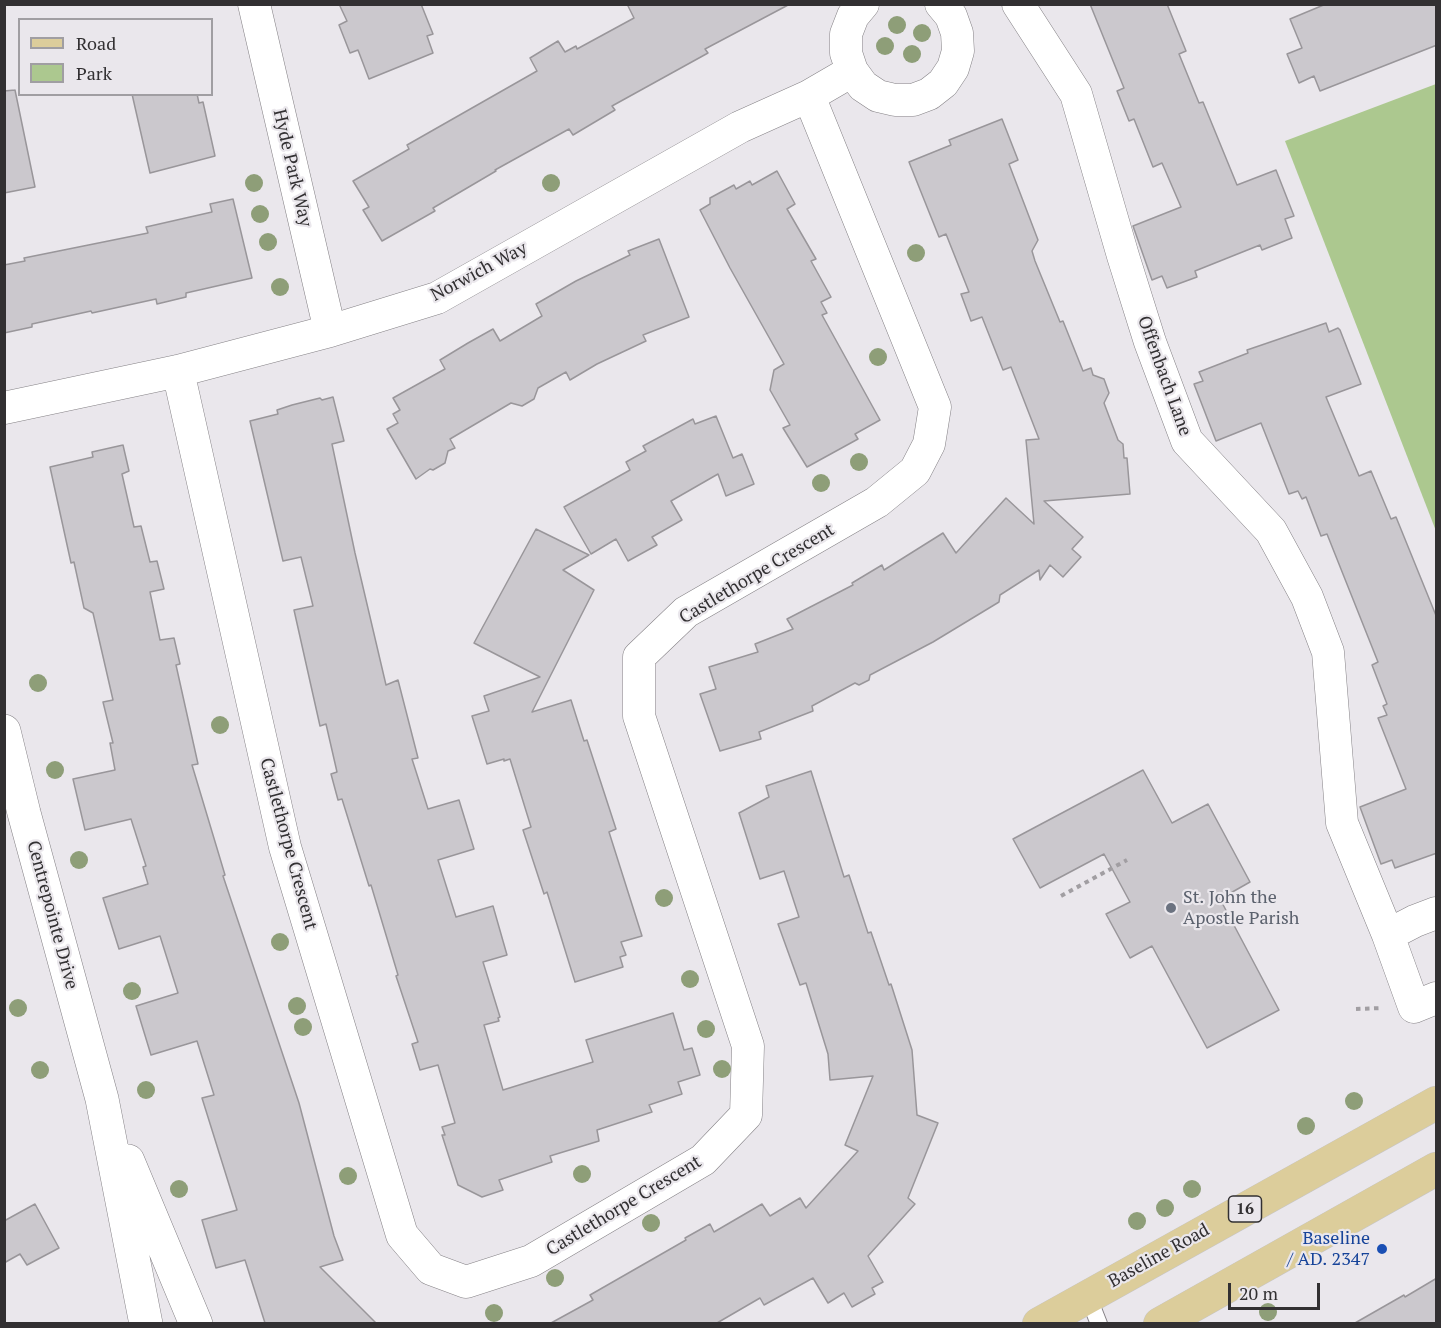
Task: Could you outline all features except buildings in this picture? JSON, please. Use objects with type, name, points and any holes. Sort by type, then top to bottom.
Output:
[{"type":"main road","name":"Baseline Road","points":[[1039,1323],[1094,1310],[1437,1103]]},
{"type":"main road","points":[[1160,1323],[1437,1168]]},
{"type":"street","name":"Hyde Park Way","points":[[254,4],[330,332]]},
{"type":"street","points":[[862,4],[853,16],[846,34],[846,53],[852,71],[863,86],[878,96],[895,100],[913,100],[929,94],[943,83],[953,68],[958,51],[954,8]]},
{"type":"street","name":"Offenbach Lane","points":[[1018,4],[1076,94],[1122,256],[1150,342],[1187,441],[1272,531],[1307,597],[1328,652],[1342,823],[1388,935],[1414,1007],[1437,998]]},
{"type":"street","name":"Norwich Way","points":[[4,408],[178,371],[330,332],[437,298],[740,127],[809,96],[852,71]]},
{"type":"street","name":"Castlethorpe Crescent","points":[[178,371],[285,847],[402,1235],[431,1269],[466,1282],[531,1261],[703,1160],[746,1115],[748,1046],[639,716],[639,657],[686,612],[877,502],[915,471],[929,444],[935,407],[809,96]]},
{"type":"street","name":"Centrepointe Drive","points":[[4,731],[14,815],[102,1099],[196,1323]]},
{"type":"street","points":[[1388,935],[1414,921],[1437,913]]},
{"type":"street","name":"Centrepointe Drive","points":[[102,1099],[146,1323]]},
{"type":"path","points":[[1061,896],[1127,860]]},
{"type":"green space","points":[[1436,84],[1436,531],[1285,141]]},
{"type":"place","name":"St. John the Apostle Parish","points":[[1171,908]]},
{"type":"place","name":"Baseline / AD. 2347","points":[[1382,1249]]}]
